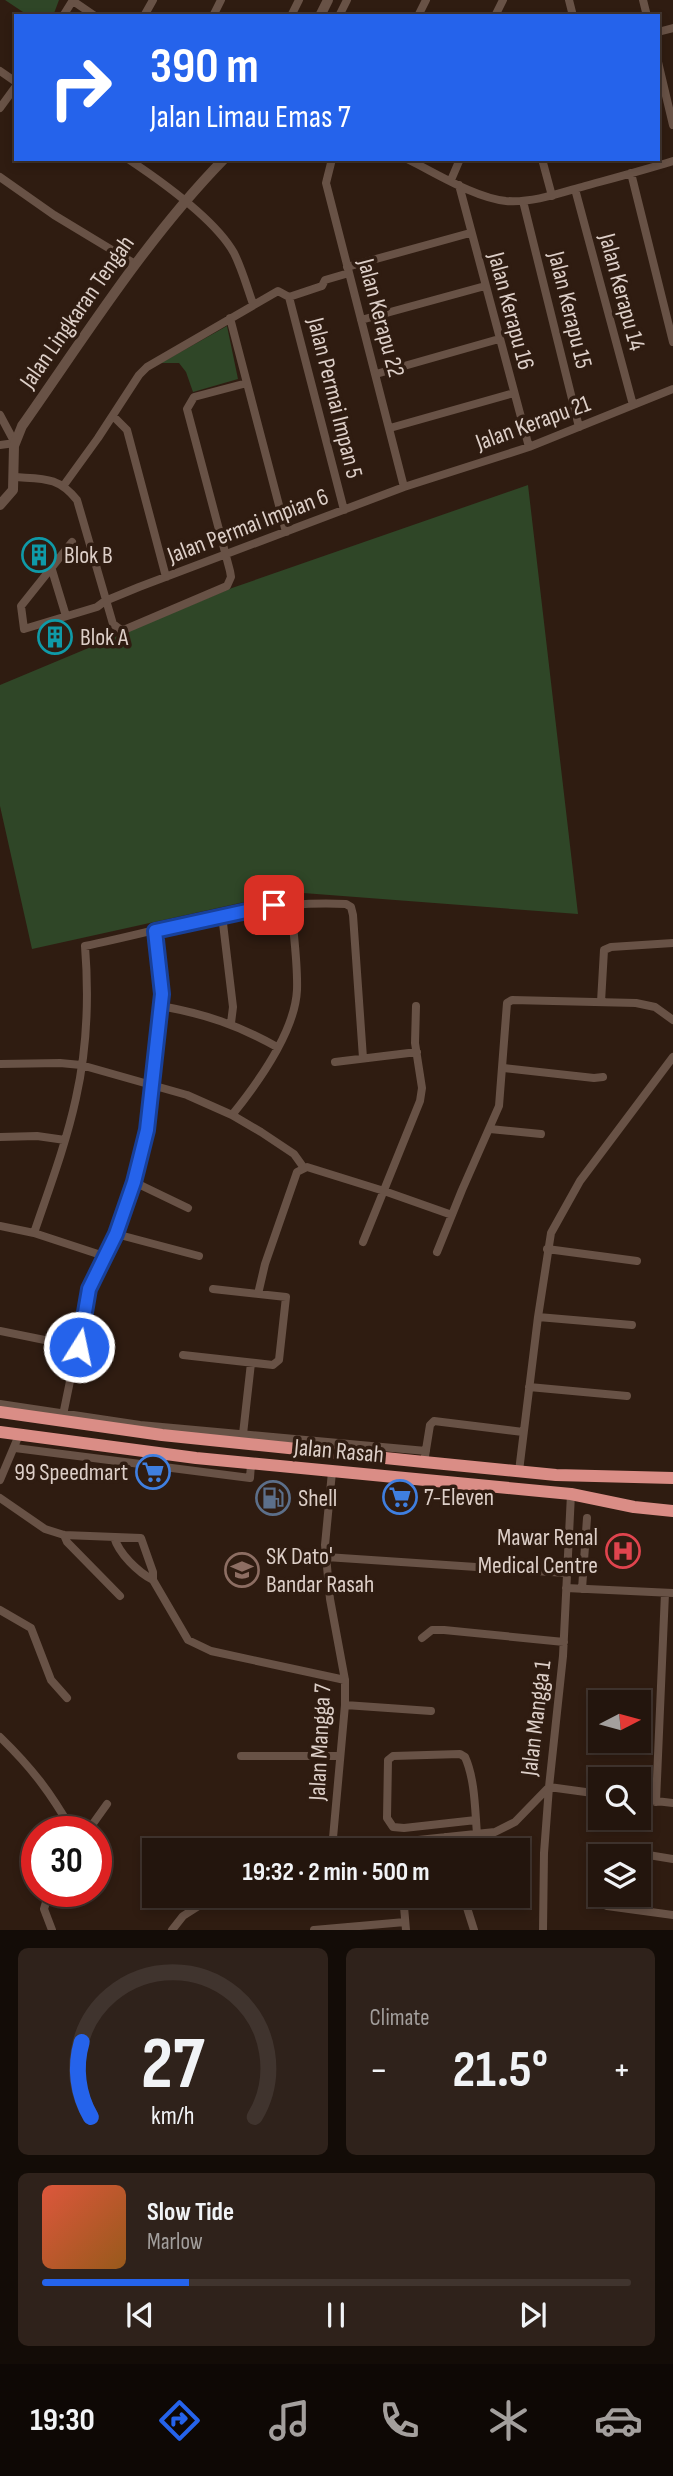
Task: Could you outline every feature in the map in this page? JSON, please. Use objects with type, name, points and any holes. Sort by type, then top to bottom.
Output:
[{"type":"highway","name":"Jalan Rasah","points":[[0,1412],[162,1435],[425,1457],[556,1475],[673,1479]]},
{"type":"highway","name":"Jalan Rasah","points":[[0,1432],[251,1464],[571,1494],[624,1505],[673,1511]]},
{"type":"street","points":[[73,1],[92,14]]},
{"type":"street","points":[[0,71],[14,82]]},
{"type":"street","points":[[0,108],[14,87]]},
{"type":"street","points":[[662,93],[673,125]]},
{"type":"street","points":[[131,161],[185,201],[211,225],[233,252],[253,304]]},
{"type":"street","name":"Jalan Lingkaran Tengah","points":[[0,505],[10,494],[15,477],[15,443],[22,426],[135,264],[185,201],[222,161]]},
{"type":"street","name":"Jalan Kerapu 22","points":[[332,161],[327,183],[404,487]]},
{"type":"street","points":[[411,161],[492,198],[505,201],[551,196],[673,161]]},
{"type":"street","points":[[455,182],[460,161]]},
{"type":"street","points":[[542,161],[551,196]]},
{"type":"street","points":[[631,173],[673,342]]},
{"type":"street","points":[[0,177],[54,215],[135,264]]},
{"type":"street","name":"Jalan Kerapu 16","points":[[455,182],[529,447]]},
{"type":"street","name":"Jalan Kerapu 14","points":[[575,189],[633,405]]},
{"type":"street","name":"Jalan Kerapu 15","points":[[523,201],[579,428]]},
{"type":"street","points":[[64,485],[147,366],[278,291],[289,297],[322,286],[325,280],[348,270],[470,233]]},
{"type":"street","points":[[361,320],[485,286]]},
{"type":"street","name":"Jalan Permai Impan 5","points":[[289,297],[344,510]]},
{"type":"street","points":[[230,318],[286,532]]},
{"type":"street","points":[[376,373],[499,340]]},
{"type":"street","points":[[15,477],[47,479],[64,485],[77,500],[83,513],[113,624],[121,630],[126,629],[227,586],[231,577],[187,409],[194,397],[247,383]]},
{"type":"street","name":"Jalan Kerapu 21","points":[[404,487],[529,447],[673,389]]},
{"type":"street","points":[[390,428],[514,393]]},
{"type":"street","points":[[0,415],[15,443],[0,445]]},
{"type":"street","points":[[113,416],[127,430],[166,577]]},
{"type":"street","name":"Jalan Permai Impian 6","points":[[52,570],[21,606],[24,629],[97,607],[105,601],[166,577],[404,487]]},
{"type":"street","points":[[66,616],[52,570],[72,542]]},
{"type":"street","points":[[232,1115],[258,1083],[293,1009],[297,992],[291,903]]},
{"type":"street","points":[[34,1233],[76,1099],[88,993],[85,946],[222,915],[291,903],[346,904],[354,915],[363,1058]]},
{"type":"street","points":[[222,915],[233,1012],[231,1023]]},
{"type":"street","points":[[64,1415],[89,1289],[116,1234],[134,1182],[147,1130],[161,1006],[155,931]]},
{"type":"street","points":[[601,1002],[604,950],[611,947],[673,943]]},
{"type":"street","points":[[438,1252],[499,1106],[508,1003],[512,1000],[646,1004],[673,1020]]},
{"type":"street","points":[[161,1006],[231,1023],[277,1047]]},
{"type":"street","points":[[363,1242],[422,1088],[417,1052],[416,1006]]},
{"type":"street","points":[[335,1062],[417,1052]]},
{"type":"street","points":[[519,1471],[547,1249],[556,1221],[580,1181],[673,1057]]},
{"type":"street","points":[[0,1064],[81,1065],[187,1095],[232,1115],[294,1154],[304,1168],[384,1191],[452,1215]]},
{"type":"street","points":[[503,1068],[603,1077]]},
{"type":"street","points":[[490,1129],[541,1134]]},
{"type":"street","points":[[0,1137],[45,1136],[65,1140]]},
{"type":"street","points":[[258,1294],[281,1215],[297,1172],[304,1168]]},
{"type":"street","points":[[134,1182],[188,1209]]},
{"type":"street","points":[[0,1226],[34,1233],[104,1256]]},
{"type":"street","points":[[116,1234],[199,1256]]},
{"type":"street","points":[[547,1249],[637,1261]]},
{"type":"street","points":[[183,1355],[273,1365],[279,1360],[286,1300],[284,1295],[213,1289]]},
{"type":"street","points":[[538,1317],[632,1325]]},
{"type":"street","points":[[0,1331],[79,1347]]},
{"type":"street","points":[[243,1434],[251,1363]]},
{"type":"street","points":[[529,1387],[627,1396]]},
{"type":"street","points":[[0,1404],[140,1425],[243,1434],[425,1457],[430,1425],[436,1421],[523,1432]]},
{"type":"street","points":[[0,1480],[19,1435]]},
{"type":"street","points":[[15,1448],[250,1478],[251,1464]]},
{"type":"street","points":[[194,1472],[196,1458]]},
{"type":"street","name":"Jalan Mangga 7","points":[[332,1472],[325,1535],[326,1557],[330,1598],[345,1680],[333,1838]]},
{"type":"street","name":"Jalan Mangga 1","points":[[439,1838],[495,1832],[515,1822],[549,1787],[564,1642],[571,1494]]},
{"type":"street","points":[[0,1498],[45,1529],[64,1535],[141,1538],[153,1572],[153,1580],[181,1632],[193,1644],[211,1651],[345,1680]]},
{"type":"street","points":[[582,1589],[587,1518]]},
{"type":"street","points":[[64,1535],[67,1542],[120,1595]]},
{"type":"street","points":[[114,1537],[122,1551],[144,1575],[153,1580]]},
{"type":"street","points":[[326,1557],[566,1573]]},
{"type":"street","points":[[566,1588],[669,1593],[656,1801]]},
{"type":"street","points":[[0,1610],[31,1628],[51,1681],[67,1698]]},
{"type":"street","points":[[422,1638],[432,1630],[444,1630],[564,1642]]},
{"type":"street","points":[[345,1705],[431,1711]]},
{"type":"street","points":[[0,1737],[35,1772],[64,1816]]},
{"type":"street","points":[[476,1820],[393,1827],[387,1818],[387,1764],[393,1756],[460,1754],[465,1757],[469,1769],[476,1820],[477,1834]]},
{"type":"street","points":[[241,1756],[340,1756]]},
{"type":"street","points":[[543,1930],[549,1787],[588,1792]]},
{"type":"street","points":[[651,1800],[673,1803]]},
{"type":"street","points":[[98,1816],[107,1804]]},
{"type":"street","points":[[402,1838],[404,1828]]},
{"type":"street","points":[[651,1855],[673,1859]]},
{"type":"street","points":[[45,1907],[52,1930]]},
{"type":"street","points":[[614,1907],[673,1916]]},
{"type":"street","points":[[172,1930],[183,1916],[196,1908]]},
{"type":"street","points":[[314,1930],[406,1926],[404,1908]]},
{"type":"street","points":[[467,1908],[474,1930]]},
{"type":"green space","points":[[5,0],[59,0],[54,14],[26,14]]},
{"type":"green space","points":[[227,326],[238,379],[193,392],[186,372],[179,363],[161,363]]},
{"type":"green space","points":[[528,485],[578,914],[290,892],[32,949],[0,806],[0,685],[232,588]]},
{"type":"place","name":"Blok B","points":[[39,555]]},
{"type":"place","name":"Blok A","points":[[55,637]]},
{"type":"place","name":"99 Speedmart","points":[[153,1472]]},
{"type":"place","name":"7-Eleven","points":[[400,1497]]},
{"type":"place","name":"Shell","points":[[273,1498]]},
{"type":"place","name":"Mawar Renal Medical Centre","points":[[623,1551]]},
{"type":"place","name":"SK Dato' Bandar Rasah","points":[[242,1570]]},
{"type":"route","points":[[79,1347],[89,1289],[116,1234],[134,1182],[147,1130],[162,994],[155,931],[274,905]]}]
